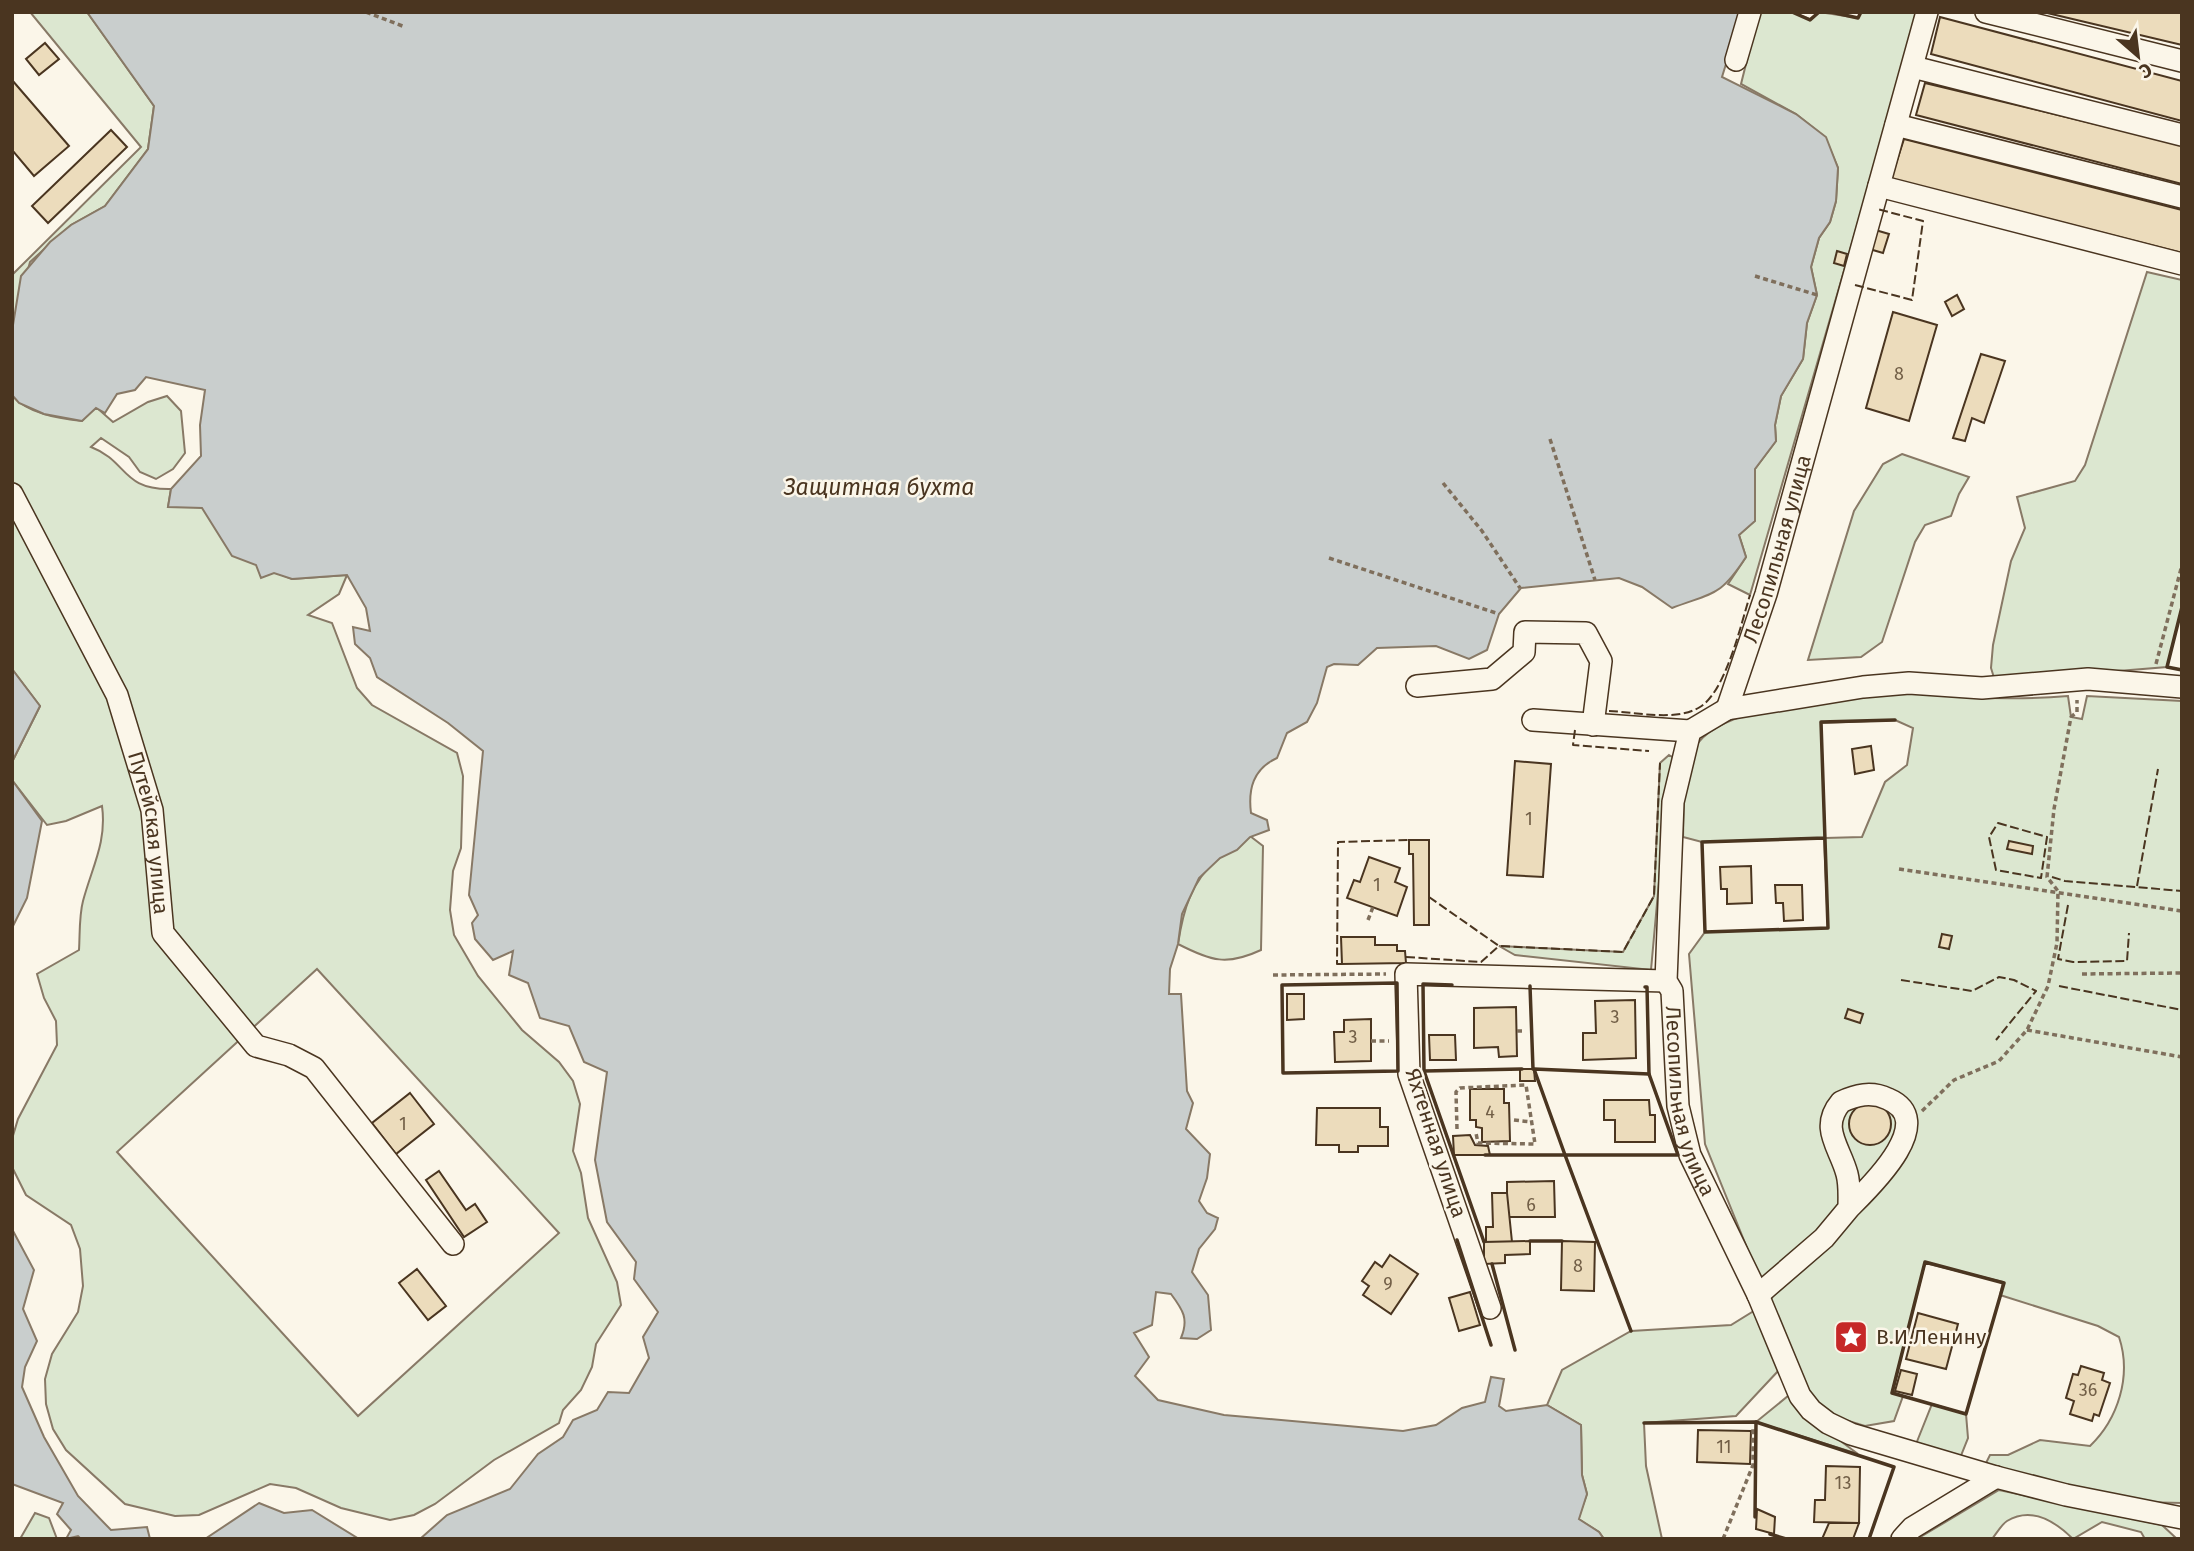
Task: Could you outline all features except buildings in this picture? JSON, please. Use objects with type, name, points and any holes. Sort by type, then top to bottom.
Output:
[{"type":"street","points":[[1737,60],[1749,12]]},
{"type":"street","name":"Лесопильная улица","points":[[1727,709],[1766,594],[1848,289],[1927,12]]},
{"type":"street","points":[[1986,12],[2182,61]]},
{"type":"street","points":[[1913,67],[2182,135]]},
{"type":"street","points":[[1896,125],[2182,197]]},
{"type":"street","points":[[1879,186],[2182,264]]},
{"type":"street","name":"Путейская улица","points":[[12,494],[117,695],[152,810],[163,933],[256,1046],[289,1055],[314,1068],[453,1244]]},
{"type":"street","points":[[1417,687],[1492,679],[1524,652],[1525,632],[1586,633],[1601,661],[1593,725]]},
{"type":"street","points":[[1533,720],[1690,731],[1727,709],[1863,687],[1980,679],[2076,680],[2182,687]]},
{"type":"street","name":"Лесопильная улица","points":[[1690,731],[1673,802],[1666,981],[1672,991],[1678,1106],[1690,1155],[1758,1295],[1800,1396],[1828,1423],[1851,1434],[2066,1495],[2182,1518]]},
{"type":"street","points":[[1406,974],[1666,981]]},
{"type":"street","name":"Яхтенная улица","points":[[1406,974],[1409,1073],[1490,1308]]},
{"type":"street","points":[[1758,1295],[1824,1238],[1880,1177],[1895,1156],[1907,1125],[1895,1102],[1880,1095],[1853,1097],[1840,1102],[1833,1111],[1830,1123],[1831,1141],[1848,1176],[1849,1208]]},
{"type":"street","points":[[1902,1539],[1912,1528],[1996,1477]]},
{"type":"path","points":[[366,12],[405,27]]},
{"type":"path","points":[[1755,276],[1817,295]]},
{"type":"path","points":[[1550,439],[1595,579]]},
{"type":"path","points":[[1443,483],[1482,531],[1520,588]]},
{"type":"path","points":[[1329,558],[1499,614]]},
{"type":"path","points":[[2152,684],[2182,565]]},
{"type":"path","points":[[1907,1125],[1954,1080],[1999,1061],[2027,1030],[2048,986],[2057,943],[2058,891],[2047,877],[2054,809],[2071,717],[2077,712],[2076,680]]},
{"type":"path","points":[[1899,869],[2182,911]]},
{"type":"path","points":[[1368,920],[1373,907]]},
{"type":"path","points":[[2082,974],[2182,973]]},
{"type":"path","points":[[1273,975],[1406,974]]},
{"type":"path","points":[[2027,1030],[2182,1057]]},
{"type":"path","points":[[1517,1031],[1525,1031]]},
{"type":"path","points":[[1371,1041],[1398,1041]]},
{"type":"path","points":[[1457,1129],[1456,1092],[1465,1087],[1526,1086],[1535,1144],[1478,1143],[1476,1133]]},
{"type":"path","points":[[1514,1120],[1531,1122]]},
{"type":"path","points":[[1723,1539],[1753,1465],[1753,1427]]},
{"type":"green space","points":[[30,12],[87,12],[154,106],[148,149],[105,206],[71,225],[30,262],[12,331],[12,275],[141,147]]},
{"type":"green space","points":[[1759,12],[1792,12],[1810,19],[1819,12],[1858,18],[1861,12],[1919,12],[1750,595],[1728,584],[1746,557],[1739,535],[1755,520],[1755,469],[1776,441],[1775,425],[1781,396],[1803,359],[1807,323],[1817,295],[1811,267],[1819,238],[1830,222],[1836,201],[1838,168],[1825,137],[1796,114],[1741,84]]},
{"type":"green space","points":[[2147,272],[2182,280],[2182,607],[2167,667],[1995,681],[1991,668],[1993,645],[2011,561],[2025,528],[2017,497],[2075,481],[2085,465]]},
{"type":"green space","points":[[12,395],[35,411],[73,420],[82,421],[96,407],[113,422],[148,402],[167,396],[181,411],[185,453],[173,469],[156,479],[140,472],[129,457],[101,438],[91,447],[112,460],[133,480],[155,488],[171,489],[168,507],[202,507],[257,565],[292,579],[347,575],[339,594],[308,615],[332,623],[357,688],[372,705],[457,753],[463,776],[461,848],[453,871],[450,910],[454,935],[478,976],[522,1030],[559,1062],[573,1081],[580,1104],[573,1151],[581,1173],[588,1218],[617,1282],[621,1305],[596,1344],[592,1367],[581,1390],[563,1410],[559,1423],[494,1460],[435,1504],[414,1515],[390,1520],[341,1508],[296,1488],[270,1484],[199,1515],[175,1516],[125,1504],[66,1450],[53,1429],[46,1404],[45,1379],[52,1354],[78,1312],[83,1286],[80,1249],[71,1225],[26,1195],[13,1169],[12,1139],[18,1119],[57,1045],[56,1021],[44,998],[37,974],[79,950],[82,907],[101,843],[103,819],[102,806],[66,821],[47,825],[12,780],[12,762],[40,706],[12,669],[12,509],[31,516],[12,480]],"holes":[[[317,969],[559,1233],[358,1416],[117,1152]]]},
{"type":"green space","points":[[1902,454],[1969,477],[1951,516],[1925,525],[1915,542],[1882,642],[1861,657],[1808,660],[1854,511],[1883,464]]},
{"type":"green space","points":[[1902,692],[2006,699],[2068,696],[2071,717],[2082,719],[2087,696],[2182,701],[2182,1503],[2139,1502],[1985,1465],[1990,1455],[2008,1455],[2040,1440],[2090,1446],[2115,1410],[2123,1382],[2123,1352],[2119,1337],[2098,1326],[2000,1295],[2003,1282],[1925,1263],[1892,1392],[1903,1396],[1894,1421],[1865,1426],[1832,1416],[1809,1396],[1770,1300],[1784,1284],[1832,1243],[1760,1280],[1705,1144],[1689,954],[1705,932],[1828,928],[1824,838],[1702,842],[1683,837],[1686,775],[1693,752],[1698,743],[1714,729],[1763,710]],"holes":[[[1895,720],[1913,728],[1907,765],[1885,782],[1862,837],[1825,838],[1821,723]]]},
{"type":"green space","points":[[1669,755],[1674,758],[1666,804],[1651,970],[1515,955],[1499,946],[1623,952],[1654,896],[1660,763]]},
{"type":"green space","points":[[1250,836],[1263,846],[1261,950],[1228,960],[1210,958],[1178,944],[1186,908],[1201,877],[1218,859]]},
{"type":"green space","points":[[1757,1309],[1779,1370],[1736,1416],[1644,1423],[1646,1466],[1662,1539],[1604,1539],[1599,1532],[1578,1519],[1587,1494],[1582,1475],[1581,1425],[1547,1405],[1562,1370],[1631,1331],[1731,1325]]},
{"type":"green space","points":[[1788,1396],[1799,1410],[1858,1454],[1756,1422]]},
{"type":"green space","points":[[1932,1404],[1966,1414],[1968,1438],[1960,1458],[1916,1444]]},
{"type":"green space","points":[[1999,1490],[2162,1525],[2177,1539],[2145,1539],[2141,1532],[2102,1522],[2073,1539],[2043,1518],[2025,1515],[2007,1521],[1992,1539],[1917,1539]]},
{"type":"green space","points":[[35,1513],[49,1518],[57,1539],[20,1539]]},
{"type":"water","name":"Защитная бухта","points":[[87,12],[1742,12],[1722,77],[1796,114],[1826,137],[1838,168],[1836,201],[1830,222],[1819,238],[1811,267],[1817,295],[1807,323],[1803,359],[1781,396],[1775,425],[1776,441],[1755,469],[1755,521],[1739,535],[1746,557],[1729,580],[1715,592],[1672,608],[1642,587],[1619,578],[1521,588],[1499,614],[1487,650],[1469,659],[1436,646],[1377,648],[1358,665],[1334,664],[1327,667],[1317,703],[1307,722],[1287,733],[1277,758],[1262,768],[1254,781],[1250,796],[1251,813],[1267,820],[1269,830],[1250,837],[1237,850],[1220,858],[1199,878],[1182,914],[1178,944],[1170,969],[1169,994],[1181,994],[1187,1091],[1193,1103],[1186,1129],[1210,1154],[1207,1178],[1199,1201],[1207,1213],[1218,1218],[1215,1229],[1199,1249],[1192,1272],[1208,1295],[1211,1330],[1197,1339],[1181,1338],[1185,1320],[1182,1310],[1171,1294],[1156,1292],[1152,1325],[1134,1333],[1149,1357],[1135,1376],[1158,1400],[1224,1415],[1403,1431],[1436,1425],[1462,1408],[1485,1402],[1491,1377],[1504,1379],[1499,1406],[1506,1411],[1547,1405],[1581,1425],[1582,1475],[1587,1494],[1579,1519],[1599,1532],[1604,1539],[420,1539],[447,1515],[510,1489],[538,1454],[563,1437],[573,1420],[597,1410],[608,1392],[629,1393],[649,1358],[643,1337],[658,1312],[634,1279],[636,1262],[607,1222],[595,1160],[607,1072],[584,1062],[569,1026],[540,1018],[528,983],[509,975],[513,951],[493,960],[475,939],[472,923],[478,915],[469,895],[483,751],[448,723],[377,677],[370,658],[355,644],[353,627],[370,631],[366,608],[347,575],[292,579],[274,573],[261,578],[256,565],[232,556],[202,508],[168,507],[171,489],[201,456],[200,425],[205,390],[146,377],[135,390],[117,394],[105,413],[96,408],[82,421],[44,414],[19,403],[12,395],[12,331],[21,276],[50,242],[71,225],[105,206],[148,149],[154,106]]},
{"type":"water","points":[[12,669],[40,706],[12,762]]},
{"type":"water","points":[[12,780],[42,821],[27,898],[12,928]]},
{"type":"water","points":[[12,1229],[34,1270],[23,1309],[37,1341],[25,1367],[22,1387],[44,1437],[78,1496],[111,1530],[147,1527],[150,1539],[81,1539],[78,1536],[66,1539],[71,1530],[57,1514],[63,1503],[12,1484]]},
{"type":"water","points":[[259,1503],[284,1513],[312,1510],[359,1539],[205,1539]]},
{"type":"fence","points":[[1855,285],[1912,300],[1923,221],[1877,209]]},
{"type":"fence","points":[[1609,711],[1668,715],[1690,712],[1700,707],[1718,687],[1725,672],[1750,595]]},
{"type":"fence","points":[[1575,730],[1573,745],[1649,751]]},
{"type":"fence","points":[[1429,897],[1499,946],[1623,952],[1654,896],[1660,763]]},
{"type":"fence","points":[[2137,886],[2158,769]]},
{"type":"fence","points":[[1998,823],[2047,837],[2041,878],[1996,870],[1989,837],[1998,823]]},
{"type":"fence","points":[[1342,964],[1337,964],[1338,842],[1409,840]]},
{"type":"fence","points":[[2052,877],[2065,881],[2182,891]]},
{"type":"fence","points":[[2068,905],[2058,959],[2073,962],[2127,961],[2129,933]]},
{"type":"fence","points":[[1406,957],[1481,962],[1499,946]]},
{"type":"fence","points":[[1901,980],[1972,991],[1999,977],[2014,980],[2036,991],[1996,1040]]},
{"type":"fence","points":[[2059,986],[2182,1010]]},
{"type":"wall","points":[[1792,12],[1810,20],[1819,12]]},
{"type":"wall","points":[[1831,12],[1858,18],[1861,12]]},
{"type":"wall","points":[[2182,607],[2167,667],[2182,670]]},
{"type":"wall","points":[[1825,838],[1702,842],[1705,932],[1828,928],[1821,722],[1895,720]]},
{"type":"wall","points":[[1397,983],[1398,1071],[1283,1073],[1282,985],[1397,983]]},
{"type":"wall","points":[[1452,985],[1423,984],[1424,1071],[1484,1242]]},
{"type":"wall","points":[[1530,986],[1533,1069]]},
{"type":"wall","points":[[1631,1331],[1565,1155],[1678,1155],[1649,1074],[1645,987]]},
{"type":"wall","points":[[1424,1071],[1522,1069]]},
{"type":"wall","points":[[1485,1155],[1565,1155],[1534,1069],[1649,1074]]},
{"type":"wall","points":[[1457,1240],[1491,1345]]},
{"type":"wall","points":[[1530,1241],[1562,1241]]},
{"type":"wall","points":[[1925,1262],[2004,1283],[1966,1414],[1892,1393],[1925,1262]]},
{"type":"wall","points":[[1492,1264],[1515,1350]]},
{"type":"wall","points":[[1644,1423],[1756,1422],[1894,1467],[1869,1539]]},
{"type":"wall","points":[[1755,1517],[1756,1422]]},
{"type":"wall","points":[[1770,1534],[1786,1539]]},
{"type":"place","name":"В.И.Ленину","points":[[1851,1337]]}]
